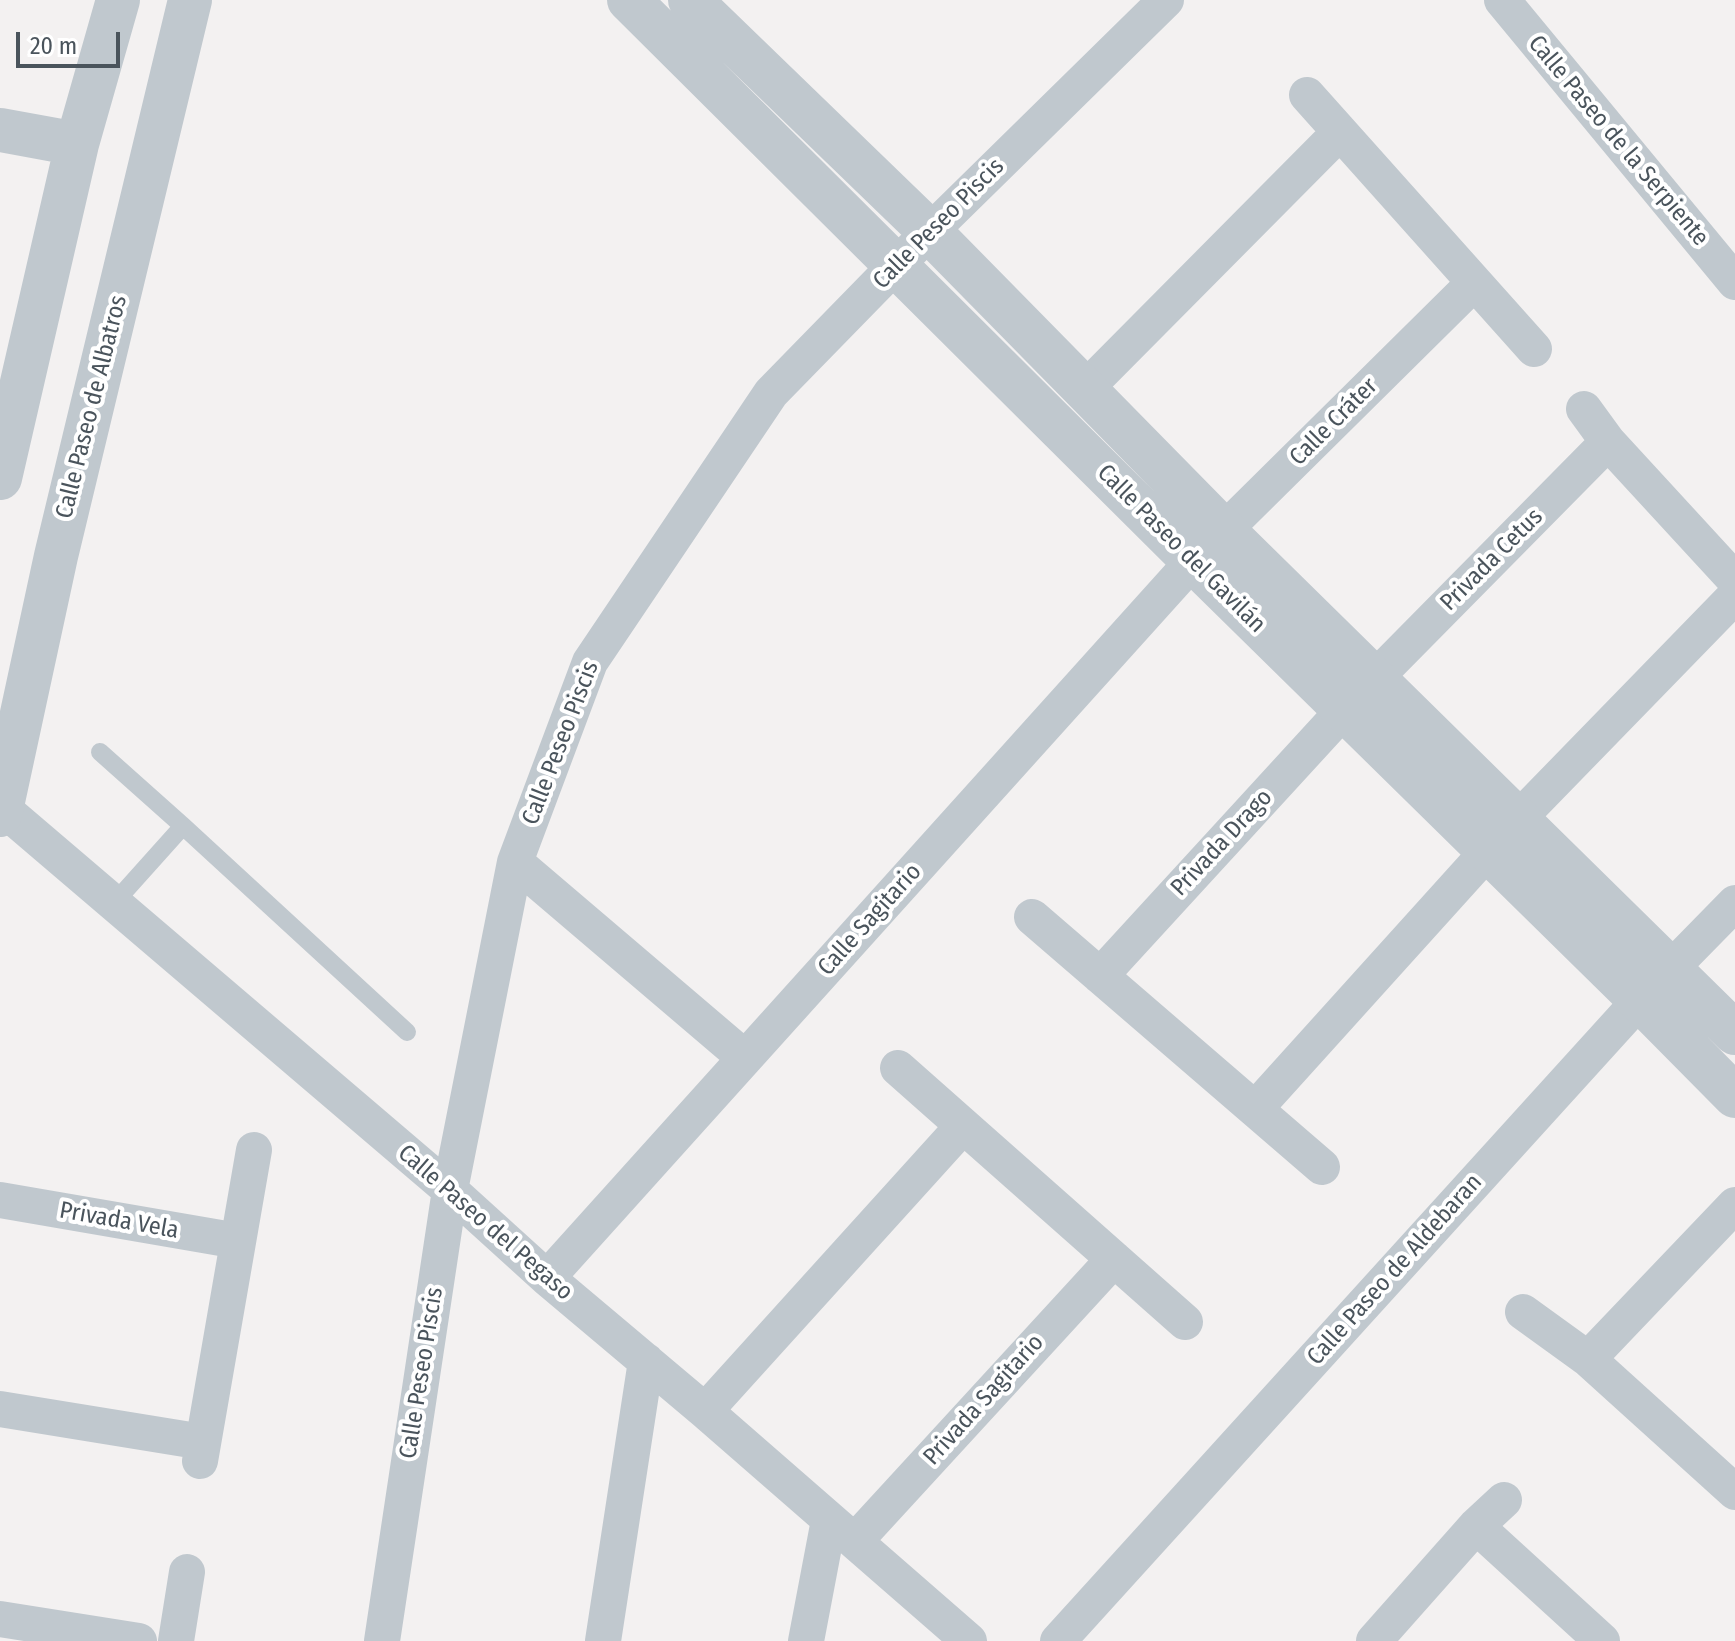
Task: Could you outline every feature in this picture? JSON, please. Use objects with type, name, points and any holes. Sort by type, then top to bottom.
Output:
[{"type":"street","points":[[0,478],[77,144],[118,0]]},
{"type":"street","name":"Calle Paseo de Albatros","points":[[0,809],[56,556],[190,0]]},
{"type":"street","name":"Calle Paseo del Gavilán","points":[[629,0],[1735,1096]]},
{"type":"street","name":"Calle Paseo del Gavilán","points":[[690,0],[930,232],[1224,531],[1735,1033]]},
{"type":"street","name":"Calle Peseo Piscis","points":[[382,1641],[450,1190],[515,862],[590,662],[771,393],[895,266],[1166,0]]},
{"type":"street","name":"Calle Paseo de la Serpiente","points":[[1502,0],[1735,282]]},
{"type":"street","points":[[1307,95],[1534,349]]},
{"type":"street","points":[[0,130],[77,144]]},
{"type":"street","points":[[1084,390],[1340,132]]},
{"type":"street","name":"Calle Cráter","points":[[1193,561],[1474,283]]},
{"type":"street","points":[[1584,409],[1608,442],[1735,580]]},
{"type":"street","name":"Privada Cetus","points":[[1375,678],[1608,442]]},
{"type":"street","name":"Calle Sagitario","points":[[547,1278],[1193,561]]},
{"type":"street","points":[[1518,819],[1735,596]]},
{"type":"street","name":"Privada Drago","points":[[1100,976],[1344,710]]},
{"type":"street","name":"Calle Paseo del Pegaso","points":[[0,809],[450,1190],[547,1278],[969,1641]]},
{"type":"street","points":[[1255,1109],[1488,851]]},
{"type":"street","points":[[515,862],[745,1058]]},
{"type":"street","name":"Calle Paseo de Aldebaran","points":[[1058,1641],[1640,1000],[1735,903]]},
{"type":"street","points":[[1032,917],[1322,1167]]},
{"type":"street","points":[[898,1068],[1185,1322]]},
{"type":"street","points":[[705,1411],[963,1126]]},
{"type":"street","points":[[0,1409],[201,1451],[254,1150]]},
{"type":"street","name":"Privada Vela","points":[[0,1200],[238,1241]]},
{"type":"street","points":[[1588,1359],[1735,1205]]},
{"type":"street","name":"Privada Sagitario","points":[[842,1531],[1114,1259]]},
{"type":"street","points":[[1523,1312],[1588,1359],[1735,1492]]},
{"type":"street","points":[[603,1641],[646,1361]]},
{"type":"street","points":[[1374,1641],[1476,1526],[1504,1500]]},
{"type":"street","points":[[1476,1526],[1602,1641]]},
{"type":"street","points":[[806,1641],[842,1531]]},
{"type":"street","points":[[176,1641],[187,1572]]},
{"type":"street","points":[[0,1619],[139,1641]]},
{"type":"lane","points":[[100,752],[407,1032]]},
{"type":"lane","points":[[114,903],[183,826]]}]
